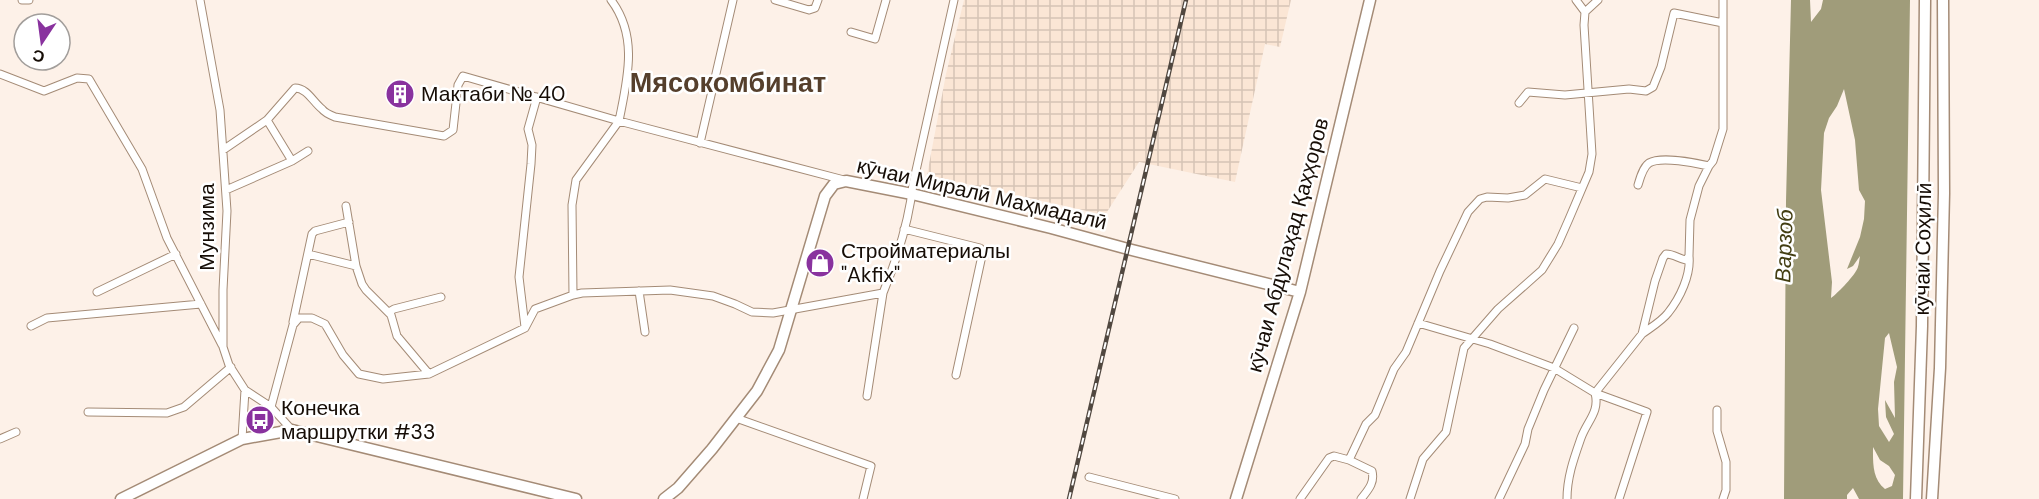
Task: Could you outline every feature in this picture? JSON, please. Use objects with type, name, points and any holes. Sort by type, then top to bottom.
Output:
[{"type":"main road","name":"кӯчаи Абдулаҳад Қаҳҳоров","points":[[1236,499],[1300,292],[1370,0]]},
{"type":"main road","name":"кӯчаи Соҳилӣ","points":[[1916,499],[1922,326],[1925,0]]},
{"type":"main road","name":"кӯчаи Соҳилӣ","points":[[1932,499],[1940,368],[1944,193],[1943,0]]},
{"type":"main road","points":[[1923,148],[1929,152],[1936,152],[1943,148]]},
{"type":"main road","name":"кӯчаи Миралӣ Маҳмадалӣ","points":[[664,499],[685,480],[757,391],[779,350],[825,196],[834,184],[846,181],[912,194],[1300,292]]},
{"type":"main road","points":[[1923,193],[1932,186],[1938,186],[1944,193]]},
{"type":"main road","points":[[121,499],[242,439],[292,429],[576,499]]},
{"type":"street","points":[[22,0],[29,0]]},
{"type":"street","name":"Мунзима","points":[[200,0],[220,110],[226,190],[223,347],[231,367],[245,390],[271,407],[292,429]]},
{"type":"street","points":[[573,295],[572,205],[576,180],[619,121],[630,62],[626,35],[617,8],[611,0]]},
{"type":"street","points":[[700,143],[733,0]]},
{"type":"street","points":[[775,0],[809,10],[815,8],[818,0]]},
{"type":"street","points":[[851,32],[875,39],[886,0]]},
{"type":"street","points":[[867,396],[883,294],[904,229],[954,0]]},
{"type":"street","points":[[1410,499],[1423,459],[1446,432],[1466,345],[1498,309],[1542,270],[1558,244],[1589,172],[1592,154],[1585,12],[1576,0]]},
{"type":"street","points":[[1585,12],[1598,0]]},
{"type":"street","points":[[1567,499],[1571,468],[1582,435],[1597,408],[1596,393],[1642,334],[1668,314],[1678,297],[1690,265],[1690,220],[1699,186],[1717,153],[1723,129],[1723,0]]},
{"type":"street","points":[[1519,103],[1528,92],[1565,95],[1629,88],[1646,92],[1653,87],[1661,67],[1674,13],[1723,22]]},
{"type":"street","points":[[0,74],[44,91],[77,78],[89,79],[142,169],[167,238],[223,347]]},
{"type":"street","points":[[223,150],[267,120],[298,87],[323,111],[335,117],[444,136],[453,130],[458,85],[463,76],[619,121],[846,181]]},
{"type":"street","points":[[525,328],[519,277],[531,164],[528,129],[537,97]]},
{"type":"street","points":[[267,120],[292,160]]},
{"type":"street","points":[[226,190],[308,151]]},
{"type":"street","points":[[1638,185],[1649,163],[1657,160],[1709,166]]},
{"type":"street","points":[[1349,460],[1366,424],[1375,415],[1394,369],[1406,352],[1468,212],[1480,199],[1525,195],[1545,179],[1582,188]]},
{"type":"street","points":[[346,206],[356,266],[366,290],[389,312],[395,322],[397,336],[429,374]]},
{"type":"street","points":[[271,407],[293,325],[312,234],[315,231],[349,222]]},
{"type":"street","points":[[904,229],[980,248],[983,251],[956,375]]},
{"type":"street","points":[[97,292],[176,254]]},
{"type":"street","points":[[308,254],[356,266]]},
{"type":"street","points":[[1642,334],[1655,280],[1663,258],[1666,254],[1672,254],[1681,260],[1686,260],[1689,256]]},
{"type":"street","points":[[293,325],[299,318],[312,318],[325,324],[343,355],[359,374],[383,379],[429,374],[525,328],[535,309],[582,292],[670,290],[713,296],[752,312],[773,313],[883,294]]},
{"type":"street","points":[[639,291],[645,332]]},
{"type":"street","points":[[389,312],[441,297]]},
{"type":"street","points":[[31,326],[47,318],[201,304]]},
{"type":"street","points":[[1418,323],[1473,339],[1554,368],[1596,393],[1647,412],[1618,499]]},
{"type":"street","points":[[1499,499],[1554,368],[1574,327]]},
{"type":"street","points":[[88,412],[167,412],[184,407],[231,367]]},
{"type":"street","points":[[242,439],[245,390]]},
{"type":"street","points":[[1717,410],[1717,430],[1726,462],[1726,490],[1723,499]]},
{"type":"street","points":[[736,418],[871,465],[863,499]]},
{"type":"street","points":[[0,440],[16,432]]},
{"type":"street","points":[[1300,499],[1329,458],[1334,456],[1372,471],[1372,483],[1361,499]]},
{"type":"street","points":[[1089,477],[1174,499]]},
{"type":"shaded area","points":[[964,0],[1291,0],[1280,47],[1265,44],[1235,182],[1139,162],[1105,215],[927,175],[946,74]]},
{"type":"shaded area","points":[[1791,0],[1810,0],[1811,22],[1821,9],[1823,0],[1910,0],[1903,499],[1859,499],[1853,488],[1847,495],[1847,499],[1784,499],[1786,201]],"holes":[[[1844,89],[1855,140],[1859,190],[1865,201],[1864,219],[1860,237],[1847,269],[1853,266],[1860,256],[1858,268],[1831,298],[1832,282],[1821,190],[1824,133]],[[1889,333],[1897,367],[1894,382],[1895,418],[1885,400],[1886,417],[1894,434],[1889,442],[1879,426],[1878,409],[1885,338]],[[1873,447],[1880,460],[1889,466],[1895,475],[1892,486],[1885,489],[1874,470]]]},
{"type":"railway","points":[[1069,499],[1186,0]]},
{"type":"place","name":"Мактаби № 40","points":[[400,94]]},
{"type":"place","name":"Стройматериалы \"Akfix\"","points":[[820,263]]},
{"type":"place","name":"Конечка маршрутки #33","points":[[260,420]]},
{"type":"district","name":"Мясокомбинат","points":[[728,82]]},
{"type":"water label","name":"Варзоб","points":[[1784,246]]}]
